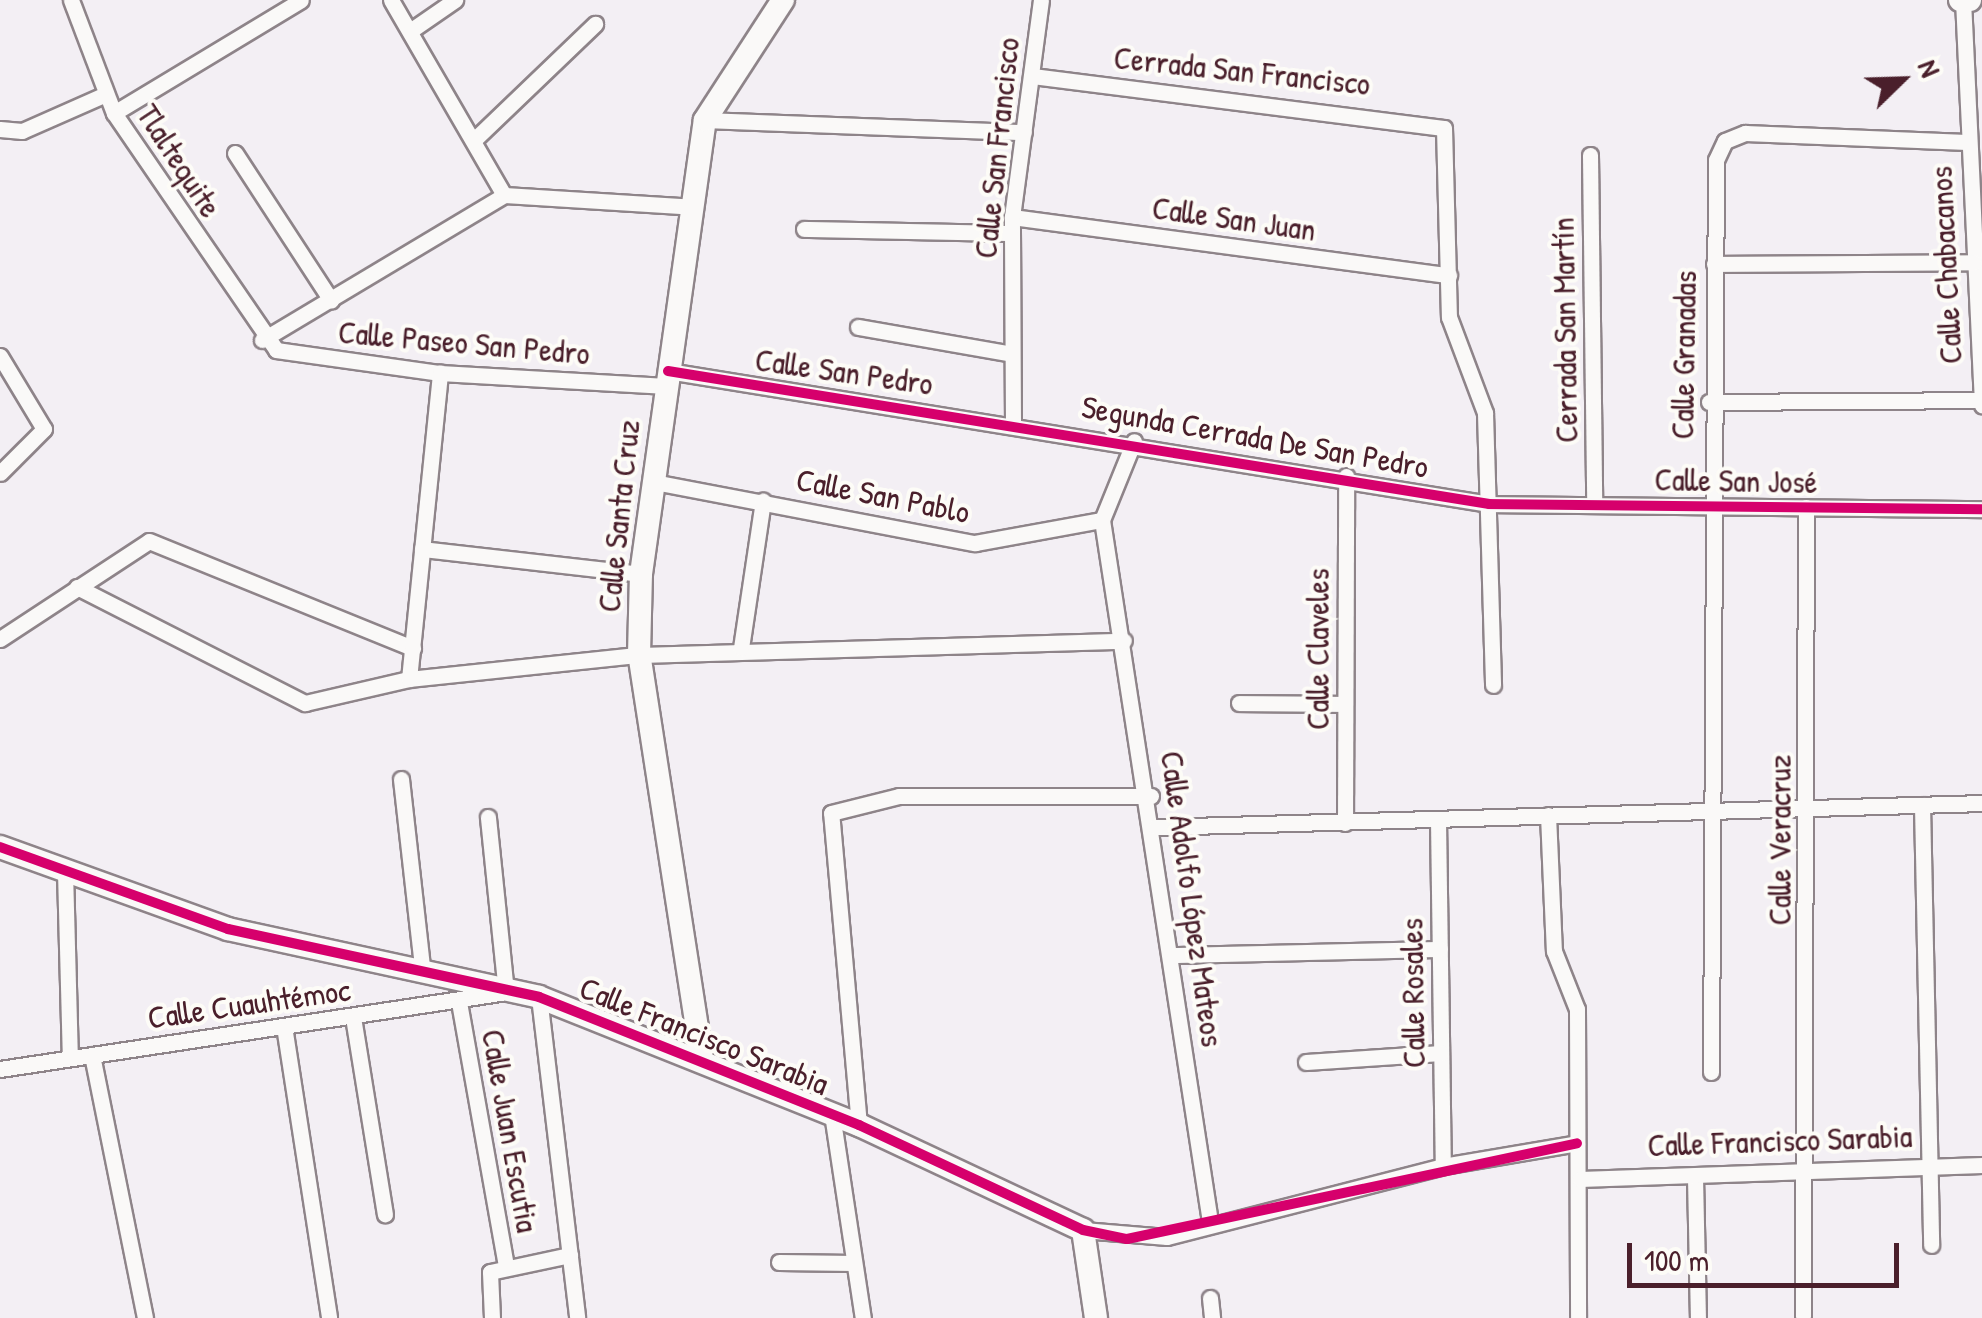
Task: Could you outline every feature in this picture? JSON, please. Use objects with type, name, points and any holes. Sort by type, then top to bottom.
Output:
[{"type":"street","name":"Tlaltequite","points":[[71,0],[114,113],[262,340]]},
{"type":"street","points":[[114,113],[301,0]]},
{"type":"street","points":[[391,0],[504,196]]},
{"type":"street","points":[[410,31],[454,0]]},
{"type":"street","name":"Calle Santa Cruz","points":[[702,1060],[639,655],[641,574],[705,120],[783,0]]},
{"type":"street","name":"Calle San Francisco","points":[[1013,422],[1012,225],[1040,0]]},
{"type":"street","name":"Calle Chabacanos","points":[[1964,0],[1967,142],[1977,222],[1974,262],[1982,403]]},
{"type":"street","points":[[474,140],[595,24]]},
{"type":"street","name":"Cerrada San Francisco","points":[[1032,76],[1444,128],[1449,275]]},
{"type":"street","points":[[0,129],[22,131],[106,94]]},
{"type":"street","points":[[705,120],[1024,132]]},
{"type":"street","name":"Calle Granadas","points":[[1711,1072],[1709,402],[1714,264],[1725,142],[1746,133],[1967,142]]},
{"type":"street","points":[[235,153],[331,300]]},
{"type":"street","name":"Cerrada San Martín","points":[[1590,155],[1594,505]]},
{"type":"street","points":[[262,340],[504,196],[693,207]]},
{"type":"street","name":"Calle San Juan","points":[[804,229],[1012,225],[1449,275]]},
{"type":"street","points":[[1714,264],[1974,262]]},
{"type":"street","points":[[1449,275],[1456,345],[1485,412],[1493,685]]},
{"type":"street","points":[[858,327],[1012,354]]},
{"type":"street","name":"Calle Paseo San Pedro","points":[[262,340],[292,356],[440,372],[668,379]]},
{"type":"street","points":[[0,356],[44,430],[0,472]]},
{"type":"street","points":[[409,679],[440,372]]},
{"type":"street","name":"Calle San Pedro","points":[[668,379],[1013,422]]},
{"type":"street","points":[[1709,402],[1982,403]]},
{"type":"street","name":"Segunda Cerrada De San Pedro","points":[[1013,422],[1346,476],[1489,504]]},
{"type":"street","points":[[1102,520],[1134,441]]},
{"type":"street","name":"Calle Claveles","points":[[1345,823],[1346,476]]},
{"type":"street","name":"Calle San Pablo","points":[[654,482],[975,542],[1102,520]]},
{"type":"street","points":[[741,648],[763,501]]},
{"type":"street","name":"Calle San José","points":[[1489,504],[1982,509]]},
{"type":"street","name":"Calle Veracruz","points":[[1803,1316],[1808,809],[1806,507]]},
{"type":"street","name":"Calle Adolfo López Mateos","points":[[1102,520],[1156,827],[1210,1222]]},
{"type":"street","points":[[0,639],[149,541],[412,648]]},
{"type":"street","points":[[422,549],[641,574]]},
{"type":"street","points":[[77,587],[306,703],[409,679],[639,655],[741,648],[1124,641]]},
{"type":"street","points":[[1239,704],[1345,704]]},
{"type":"street","points":[[402,779],[423,974]]},
{"type":"street","points":[[859,1125],[831,813],[900,796],[1151,796]]},
{"type":"street","points":[[1156,827],[1982,803]]},
{"type":"street","points":[[1922,805],[1931,1245]]},
{"type":"street","points":[[1548,815],[1554,951],[1577,1009],[1578,1318]]},
{"type":"street","points":[[488,817],[506,992]]},
{"type":"street","name":"Calle Rosales","points":[[1438,820],[1444,1166]]},
{"type":"street","name":"Calle Francisco Sarabia","points":[[0,847],[228,929],[539,998],[859,1125],[1084,1230],[1146,1240],[1210,1222]]},
{"type":"street","points":[[66,871],[70,1058]]},
{"type":"street","points":[[1174,954],[1440,950]]},
{"type":"street","name":"Calle Cuauhtémoc","points":[[0,1070],[506,992]]},
{"type":"street","points":[[539,998],[577,1318]]},
{"type":"street","name":"Calle Juan Escutia","points":[[459,1002],[506,1265],[570,1255]]},
{"type":"street","points":[[354,1016],[385,1214]]},
{"type":"street","points":[[284,1026],[329,1318]]},
{"type":"street","points":[[1306,1062],[1441,1053]]},
{"type":"street","points":[[92,1055],[145,1318]]},
{"type":"street","points":[[832,1114],[863,1318]]},
{"type":"street","points":[[1210,1222],[1444,1166],[1577,1143]]},
{"type":"street","name":"Calle Francisco Sarabia","points":[[1580,1179],[1982,1165]]},
{"type":"street","points":[[1695,1177],[1698,1318]]},
{"type":"street","points":[[1084,1230],[1096,1318]]},
{"type":"street","points":[[778,1262],[854,1263]]},
{"type":"street","points":[[492,1318],[490,1272],[506,1265]]},
{"type":"street","points":[[1210,1298],[1212,1318]]},
{"type":"cycle path","points":[[668,371],[1489,504],[1982,509]]},
{"type":"cycle path","points":[[0,847],[228,929],[539,997],[859,1125],[1083,1230],[1127,1239],[1577,1143]]}]
